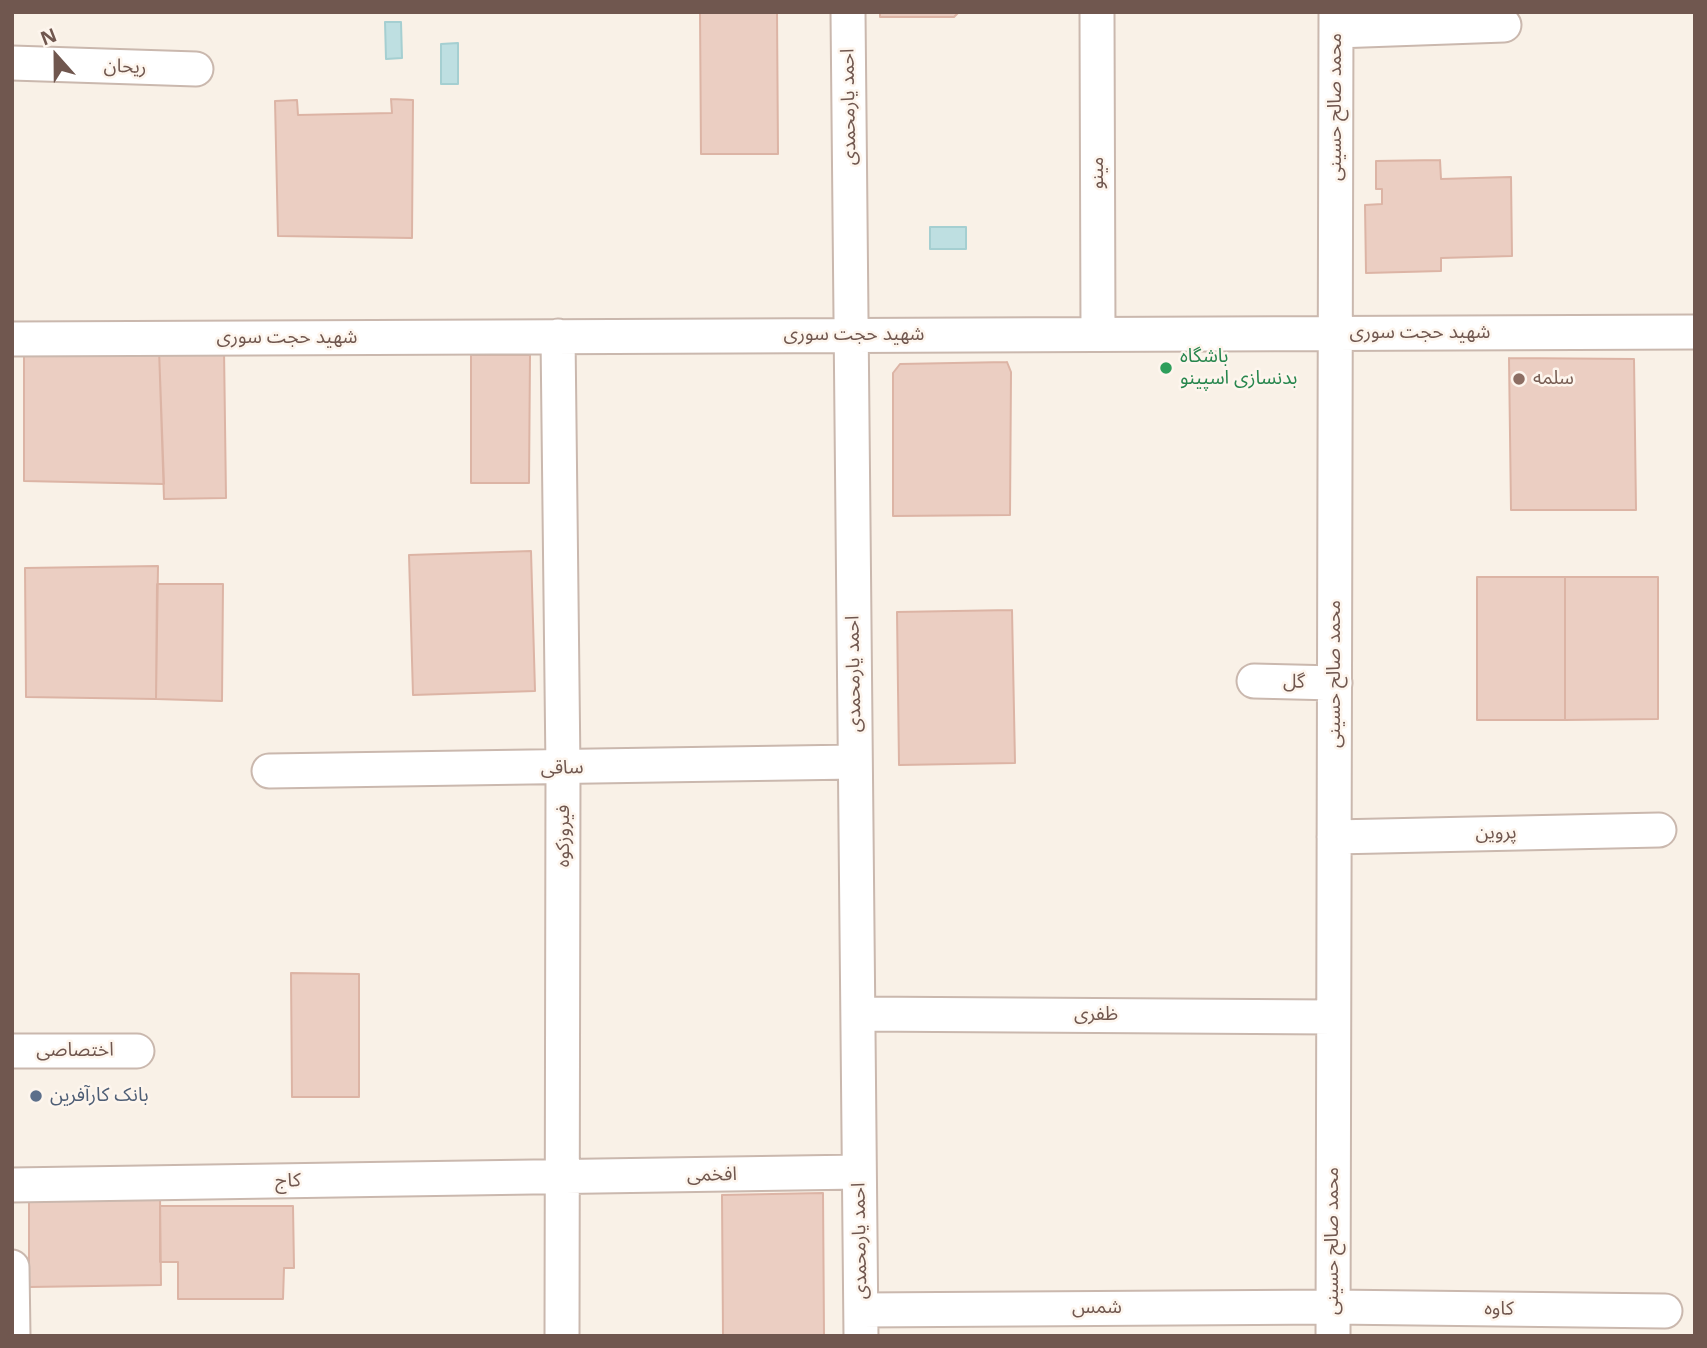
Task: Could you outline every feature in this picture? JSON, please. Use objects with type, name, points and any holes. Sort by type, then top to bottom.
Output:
[{"type":"street","name":"احمد یارمحمدی","points":[[848,12],[861,1323]]},
{"type":"street","name":"مینو","points":[[1097,12],[1098,334]]},
{"type":"street","points":[[1336,22],[1504,25]]},
{"type":"street","name":"محمد صالح حسینی","points":[[1333,1321],[1336,22]]},
{"type":"street","name":"ریحان","points":[[12,63],[196,69]]},
{"type":"street","name":"شهید حجت سوری","points":[[12,339],[1695,332]]},
{"type":"street","name":"فیروزکوه","points":[[558,337],[564,769],[562,1336]]},
{"type":"street","name":"گل","points":[[1254,681],[1335,683]]},
{"type":"street","name":"ساقی","points":[[269,771],[564,769],[855,762]]},
{"type":"street","name":"پروین","points":[[1334,837],[1659,830]]},
{"type":"street","name":"ظفری","points":[[858,1014],[1334,1017]]},
{"type":"street","name":"اختصاصی","points":[[12,1051],[137,1051]]},
{"type":"street","name":"افخمی","points":[[564,1178],[859,1172]]},
{"type":"street","name":"کاج","points":[[12,1185],[564,1178]]},
{"type":"street","points":[[12,1267],[13,1336]]},
{"type":"street","name":"کاوه","points":[[1333,1321],[1665,1311]]},
{"type":"street","name":"شمس","points":[[861,1323],[1333,1321]]},
{"type":"water","points":[[385,22],[401,22],[402,58],[386,59]]},
{"type":"water","points":[[458,43],[458,84],[441,84],[441,44]]},
{"type":"water","points":[[930,227],[966,227],[966,249],[930,249]]},
{"type":"building","points":[[700,12],[777,12],[778,154],[701,154]]},
{"type":"building","points":[[880,12],[959,12],[954,17],[880,17]]},
{"type":"building","points":[[391,99],[413,100],[412,238],[278,236],[275,101],[297,100],[298,115],[392,113]]},
{"type":"building","points":[[1440,160],[1441,179],[1511,177],[1512,256],[1441,258],[1441,271],[1366,273],[1365,205],[1382,204],[1382,189],[1376,189],[1376,161]]},
{"type":"building","points":[[24,347],[159,349],[164,484],[24,481]]},
{"type":"building","points":[[159,349],[224,349],[226,498],[164,499]]},
{"type":"building","points":[[471,355],[530,355],[529,483],[471,483]]},
{"type":"building","points":[[1509,358],[1634,359],[1636,510],[1511,510]]},
{"type":"building","points":[[1007,362],[1011,372],[1010,515],[893,516],[893,373],[900,364]]},
{"type":"building","points":[[531,551],[535,691],[413,695],[409,555]]},
{"type":"building","points":[[158,566],[156,699],[26,697],[25,568]]},
{"type":"building","points":[[1477,577],[1565,577],[1565,720],[1477,720]]},
{"type":"building","points":[[1565,577],[1658,577],[1658,719],[1565,720]]},
{"type":"building","points":[[157,584],[223,584],[222,701],[156,699]]},
{"type":"building","points":[[1012,610],[1015,763],[899,765],[897,612]]},
{"type":"building","points":[[291,973],[359,974],[359,1097],[292,1097]]},
{"type":"building","points":[[823,1193],[824,1336],[723,1336],[722,1195]]},
{"type":"building","points":[[160,1196],[161,1285],[29,1287],[29,1198]]},
{"type":"building","points":[[160,1206],[293,1206],[294,1268],[284,1268],[283,1299],[178,1299],[178,1262],[160,1262]]},
{"type":"place","name":"باشگاه بدنسازی اسپینو","points":[[1166,368]]},
{"type":"place","name":"سلمه","points":[[1519,379]]},
{"type":"place","name":"بانک کارآفرین","points":[[36,1096]]}]
